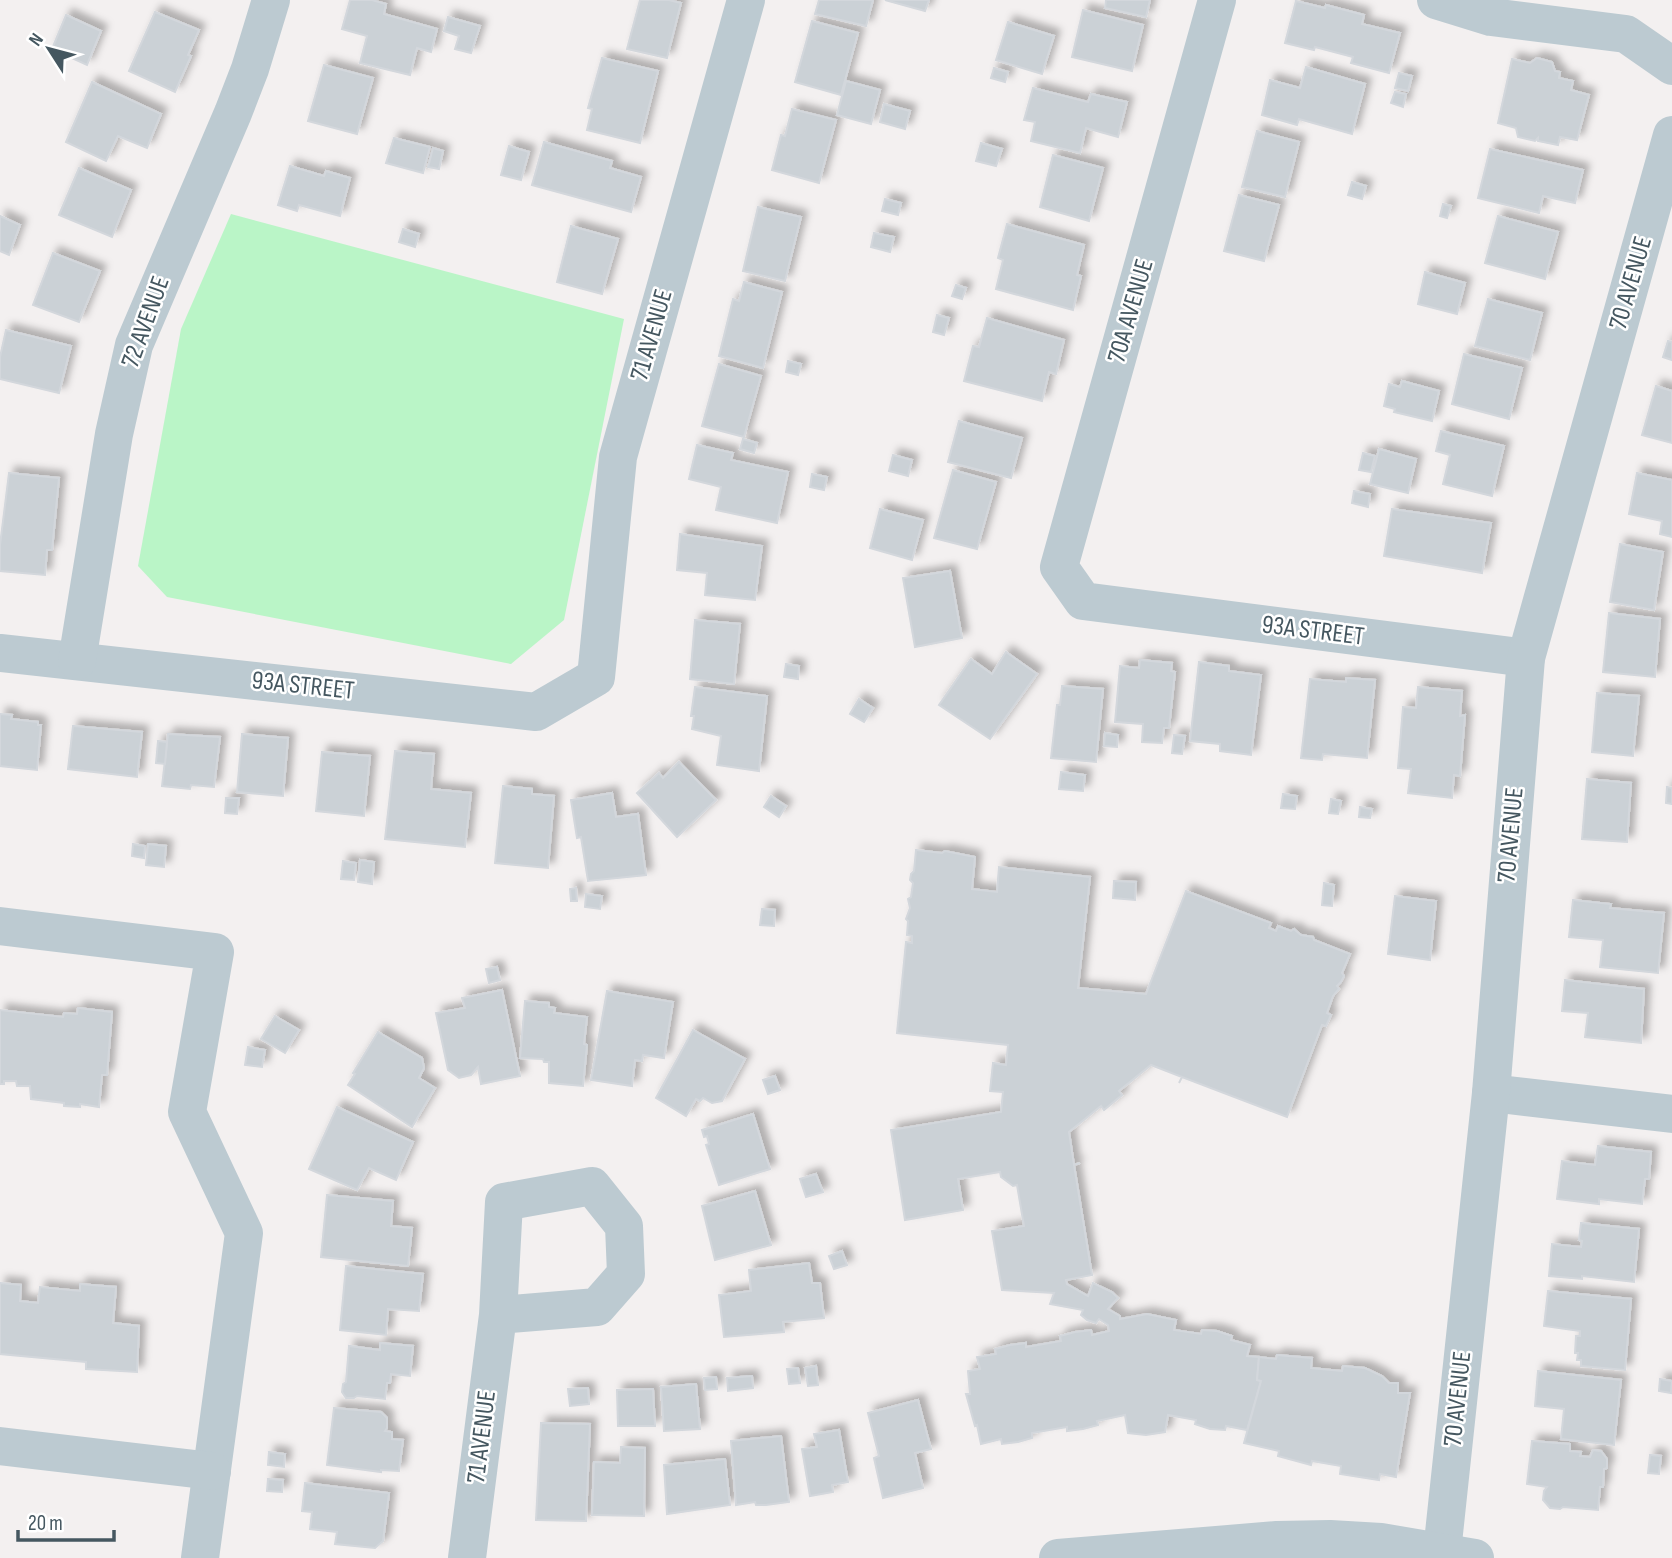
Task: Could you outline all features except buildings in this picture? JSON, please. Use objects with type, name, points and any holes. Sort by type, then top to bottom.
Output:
[{"type":"street","name":"72 AVENUE","points":[[77,661],[114,434],[134,345],[233,113],[271,0]]},
{"type":"street","name":"71 AVENUE","points":[[596,677],[618,457],[746,0]]},
{"type":"street","name":"70A AVENUE","points":[[1099,603],[1083,601],[1059,567],[1217,0]]},
{"type":"street","points":[[1436,0],[1491,17],[1626,34],[1672,66]]},
{"type":"street","name":"70 AVENUE","points":[[1459,1555],[1491,1093],[1526,659],[1672,135]]},
{"type":"street","name":"93A STREET","points":[[1099,603],[1526,659]]},
{"type":"street","name":"93A STREET","points":[[0,653],[536,712],[596,677]]},
{"type":"street","points":[[0,926],[215,952],[187,1112],[244,1233],[200,1558]]},
{"type":"street","points":[[1491,1093],[1672,1114]]},
{"type":"street","name":"71 AVENUE","points":[[467,1558],[498,1315]]},
{"type":"street","points":[[0,1446],[212,1471]]},
{"type":"street","points":[[1058,1558],[1277,1540],[1330,1539],[1381,1542],[1459,1555]]},
{"type":"green space","points":[[231,214],[624,319],[564,620],[511,664],[167,597],[138,566],[181,329]]}]
